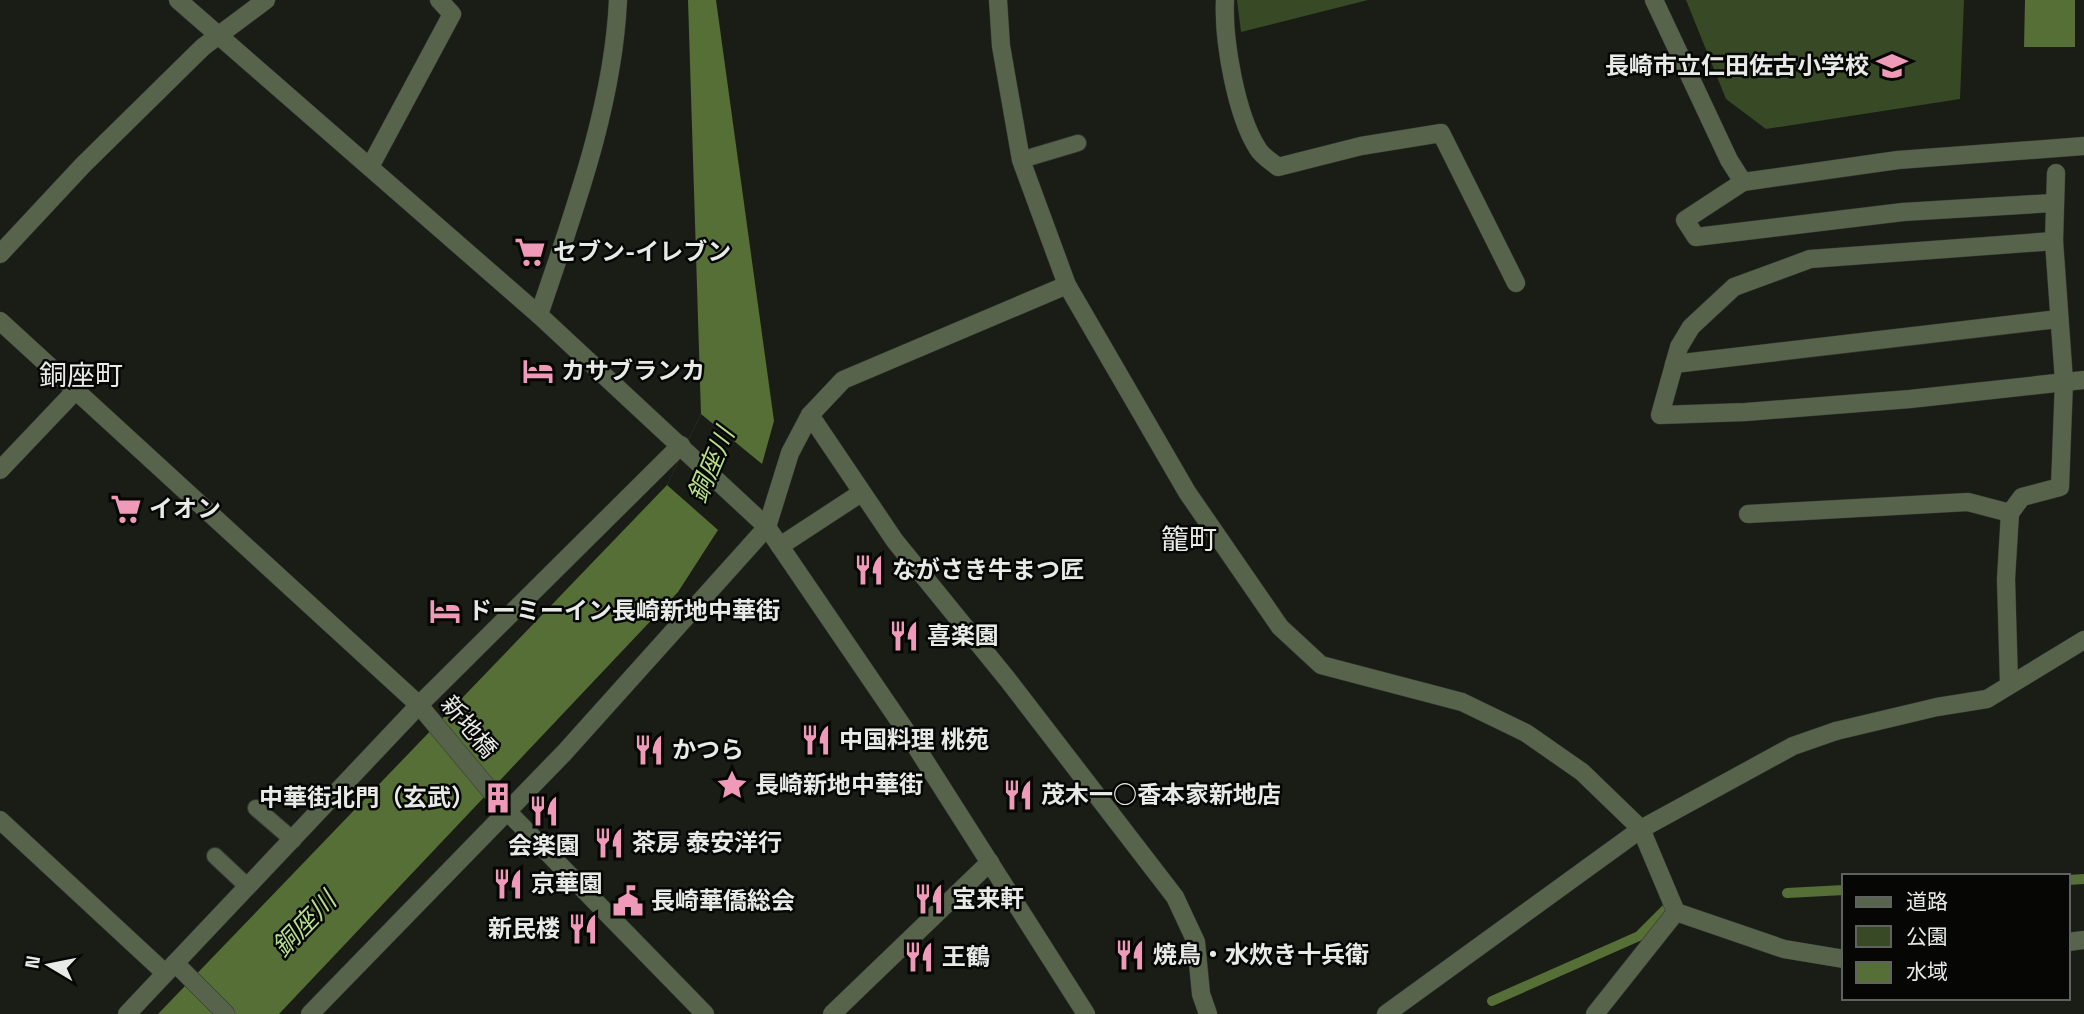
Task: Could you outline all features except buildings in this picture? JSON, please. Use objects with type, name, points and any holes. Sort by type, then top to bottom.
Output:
[{"type":"street","points":[[178,0],[371,165],[681,445],[767,527],[906,731],[1086,1014]]},
{"type":"street","points":[[0,254],[203,47],[266,0]]},
{"type":"street","points":[[371,165],[452,14],[439,0]]},
{"type":"street","points":[[538,315],[575,208],[600,118],[617,26],[618,0]]},
{"type":"street","points":[[998,0],[1001,46],[1021,160],[1067,285],[1187,492],[1280,627],[1301,650],[1321,665],[1462,702],[1526,733],[1582,772],[1641,829],[1676,912],[1784,949],[1842,959]]},
{"type":"street","points":[[1225,0],[1236,94],[1258,150],[1278,167],[1361,146],[1441,133],[1516,282]]},
{"type":"street","points":[[1654,0],[1729,160],[1743,182]]},
{"type":"street","points":[[2053,204],[1903,212],[1696,237],[1685,220],[1743,182],[1898,160],[2084,146]]},
{"type":"street","points":[[2009,684],[2006,579],[2010,513],[2022,497],[2060,487],[2064,381],[2057,319],[2054,241],[2056,173]]},
{"type":"street","points":[[2054,241],[1810,259],[1734,287],[1691,327],[1674,364],[1660,415],[1746,412],[1910,399],[2084,380]]},
{"type":"street","points":[[310,1014],[508,812],[767,527],[790,453],[810,415],[843,380],[1067,285]]},
{"type":"street","points":[[1674,364],[2057,319]]},
{"type":"street","name":"新地橋","points":[[0,321],[419,705],[508,812],[705,1014]]},
{"type":"street","points":[[0,470],[77,389]]},
{"type":"street","points":[[810,415],[861,494],[935,593],[1017,691],[1175,897],[1196,942],[1201,993],[1208,1014]]},
{"type":"street","points":[[127,1014],[419,705],[681,445]]},
{"type":"street","points":[[780,546],[861,494]]},
{"type":"street","points":[[1748,514],[1968,502],[2010,513]]},
{"type":"street","points":[[1386,1014],[1641,829],[1793,746],[1836,731],[1937,707],[1987,699],[2084,640]]},
{"type":"street","points":[[0,820],[226,1014]]},
{"type":"street","points":[[832,1014],[989,862]]},
{"type":"street","points":[[1595,1014],[1676,912]]},
{"type":"lane","points":[[1021,160],[1078,143]]},
{"type":"lane","points":[[256,808],[293,840]]},
{"type":"lane","points":[[215,856],[248,887]]},
{"type":"green space","points":[[1237,0],[1368,0],[1241,32]]},
{"type":"green space","points":[[1686,0],[1964,0],[1960,99],[1766,129],[1726,99]]},
{"type":"water","name":"銅座川","points":[[688,0],[716,0],[774,421],[762,464],[743,461],[718,530],[678,592],[279,1014],[158,1014],[667,485],[701,414]]},
{"type":"water","points":[[2025,0],[2075,0],[2075,47],[2024,47]]},
{"type":"pier","points":[[701,414],[762,464],[759,467],[746,465],[726,517],[718,530],[667,485]]},
{"type":"waterway","points":[[2070,880],[2084,879]]},
{"type":"waterway","points":[[1787,893],[1842,890]]},
{"type":"waterway","points":[[1492,1001],[1639,936],[1667,908]]},
{"type":"place","name":"長崎市立仁田佐古小学校","points":[[1892,66]]},
{"type":"place","name":"セブン-イレブン","points":[[530,252]]},
{"type":"place","name":"カサブランカ","points":[[538,371]]},
{"type":"place","name":"イオン","points":[[126,509]]},
{"type":"place","name":"ながさき牛まつ匠","points":[[869,570]]},
{"type":"place","name":"ドーミーイン長崎新地中華街","points":[[445,611]]},
{"type":"place","name":"喜楽園","points":[[904,636]]},
{"type":"place","name":"中国料理 桃苑","points":[[816,740]]},
{"type":"place","name":"かつら","points":[[649,750]]},
{"type":"place","name":"長崎新地中華街","points":[[732,785]]},
{"type":"place","name":"茂木一○香本家新地店","points":[[1018,795]]},
{"type":"place","name":"中華街北門（玄武）","points":[[498,798]]},
{"type":"place","name":"会楽園","points":[[544,811]]},
{"type":"place","name":"茶房 泰安洋行","points":[[609,843]]},
{"type":"place","name":"京華園","points":[[508,884]]},
{"type":"place","name":"宝来軒","points":[[929,899]]},
{"type":"place","name":"長崎華僑総会","points":[[628,901]]},
{"type":"place","name":"新民楼","points":[[583,929]]},
{"type":"place","name":"焼鳥・水炊き十兵衛","points":[[1130,955]]},
{"type":"place","name":"王鶴","points":[[919,957]]},
{"type":"district","name":"銅座町","points":[[81,375]]},
{"type":"district","name":"籠町","points":[[1189,539]]}]
